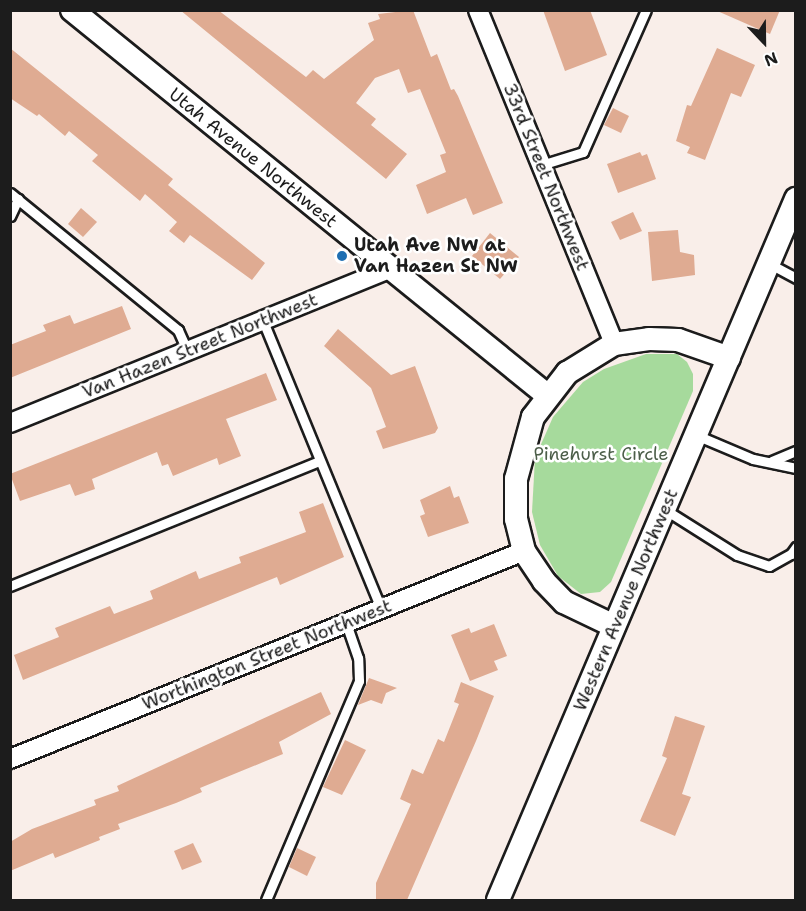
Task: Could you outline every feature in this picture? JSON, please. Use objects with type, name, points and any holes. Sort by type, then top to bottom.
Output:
[{"type":"street","name":"Utah Avenue Northwest","points":[[72,10],[547,394]]},
{"type":"street","name":"33rd Street Northwest","points":[[478,10],[614,344]]},
{"type":"street","name":"Western Avenue Northwest","points":[[498,900],[770,264],[795,199]]},
{"type":"street","name":"Van Hazen Street Northwest","points":[[10,423],[390,269]]},
{"type":"street","points":[[614,626],[564,602],[544,581],[525,551],[516,519],[517,470],[526,434],[547,394],[575,366],[614,344],[649,339],[678,340],[729,358]]},
{"type":"street","name":"Worthington Street Northwest","points":[[10,759],[525,551]]},
{"type":"lane","points":[[541,165],[583,152],[646,10]]},
{"type":"lane","points":[[10,216],[14,196],[178,330],[188,352]]},
{"type":"lane","points":[[770,264],[795,278]]},
{"type":"lane","points":[[263,321],[381,609]]},
{"type":"lane","points":[[696,435],[733,452],[795,468]]},
{"type":"lane","points":[[772,461],[795,450]]},
{"type":"lane","points":[[10,586],[320,461]]},
{"type":"lane","points":[[664,509],[737,555],[769,566],[791,554],[795,547]]},
{"type":"lane","points":[[266,900],[359,681],[358,658],[346,623]]},
{"type":"green space","name":"Pinehurst Circle","points":[[646,354],[677,354],[687,362],[693,374],[693,391],[611,582],[600,592],[581,594],[558,576],[540,545],[532,512],[535,458],[553,417],[583,382],[604,369]]},
{"type":"building","points":[[180,10],[218,10],[306,77],[313,70],[324,79],[374,40],[368,23],[380,19],[378,14],[413,10],[431,57],[437,54],[451,90],[454,89],[458,96],[503,203],[473,215],[466,198],[427,214],[416,185],[446,172],[440,155],[446,153],[420,89],[408,93],[399,69],[375,78],[356,103],[376,119],[371,125],[407,154],[386,179]]},
{"type":"building","points":[[543,10],[590,10],[607,55],[565,71]]},
{"type":"building","points":[[715,10],[780,10],[770,34]]},
{"type":"building","points":[[10,48],[173,179],[168,185],[265,263],[252,280],[190,235],[184,243],[169,231],[177,222],[145,194],[140,201],[92,161],[98,155],[69,131],[65,136],[39,114],[37,116],[10,98]]},
{"type":"building","points":[[717,48],[755,65],[741,97],[731,93],[705,160],[687,153],[690,147],[676,141],[687,105],[691,106]]},
{"type":"building","points":[[613,108],[629,116],[621,133],[604,125]]},
{"type":"building","points":[[640,152],[642,156],[647,154],[656,179],[618,193],[607,164]]},
{"type":"building","points":[[81,208],[97,222],[83,237],[68,224]]},
{"type":"building","points":[[633,212],[642,231],[620,240],[611,222]]},
{"type":"building","points":[[678,230],[680,252],[694,255],[695,275],[652,281],[648,232]]},
{"type":"building","points":[[490,233],[519,257],[500,279],[472,256]]},
{"type":"building","points":[[122,306],[131,329],[10,378],[10,345],[46,331],[43,325],[70,315],[74,324]]},
{"type":"building","points":[[338,329],[391,375],[415,366],[438,428],[435,433],[383,449],[376,431],[386,427],[371,388],[324,346]]},
{"type":"building","points":[[266,373],[277,400],[226,419],[241,456],[219,465],[217,458],[173,476],[168,464],[162,466],[157,452],[92,479],[95,489],[75,496],[70,484],[20,501],[10,474]]},
{"type":"building","points":[[450,486],[454,498],[459,496],[469,523],[428,537],[420,516],[425,514],[420,500]]},
{"type":"building","points":[[323,503],[344,557],[280,585],[277,577],[23,680],[14,655],[59,637],[55,628],[110,606],[114,614],[153,599],[150,591],[196,571],[199,579],[241,563],[239,557],[306,532],[299,512]]},
{"type":"building","points":[[494,624],[507,656],[494,661],[498,670],[470,681],[451,635],[469,628],[471,633]]},
{"type":"building","points":[[369,678],[397,688],[386,693],[382,704],[371,700],[358,705]]},
{"type":"building","points":[[461,682],[494,696],[407,900],[376,900],[376,883],[411,804],[400,799],[412,769],[423,774],[438,739],[444,742],[459,704],[454,702]]},
{"type":"building","points":[[321,692],[331,714],[279,742],[283,754],[200,788],[202,792],[118,824],[120,829],[99,837],[100,840],[55,858],[53,853],[10,871],[10,842],[32,829],[96,805],[94,800],[119,791],[117,786]]},
{"type":"building","points":[[675,716],[705,726],[682,794],[691,797],[675,836],[640,821],[667,758],[662,756]]},
{"type":"building","points":[[345,740],[366,750],[342,795],[323,787]]},
{"type":"building","points":[[193,843],[202,862],[182,870],[174,851]]},
{"type":"building","points":[[297,848],[316,857],[307,876],[289,867]]},
{"type":"place","name":"Utah Ave NW at Van Hazen St NW","points":[[342,256]]}]
